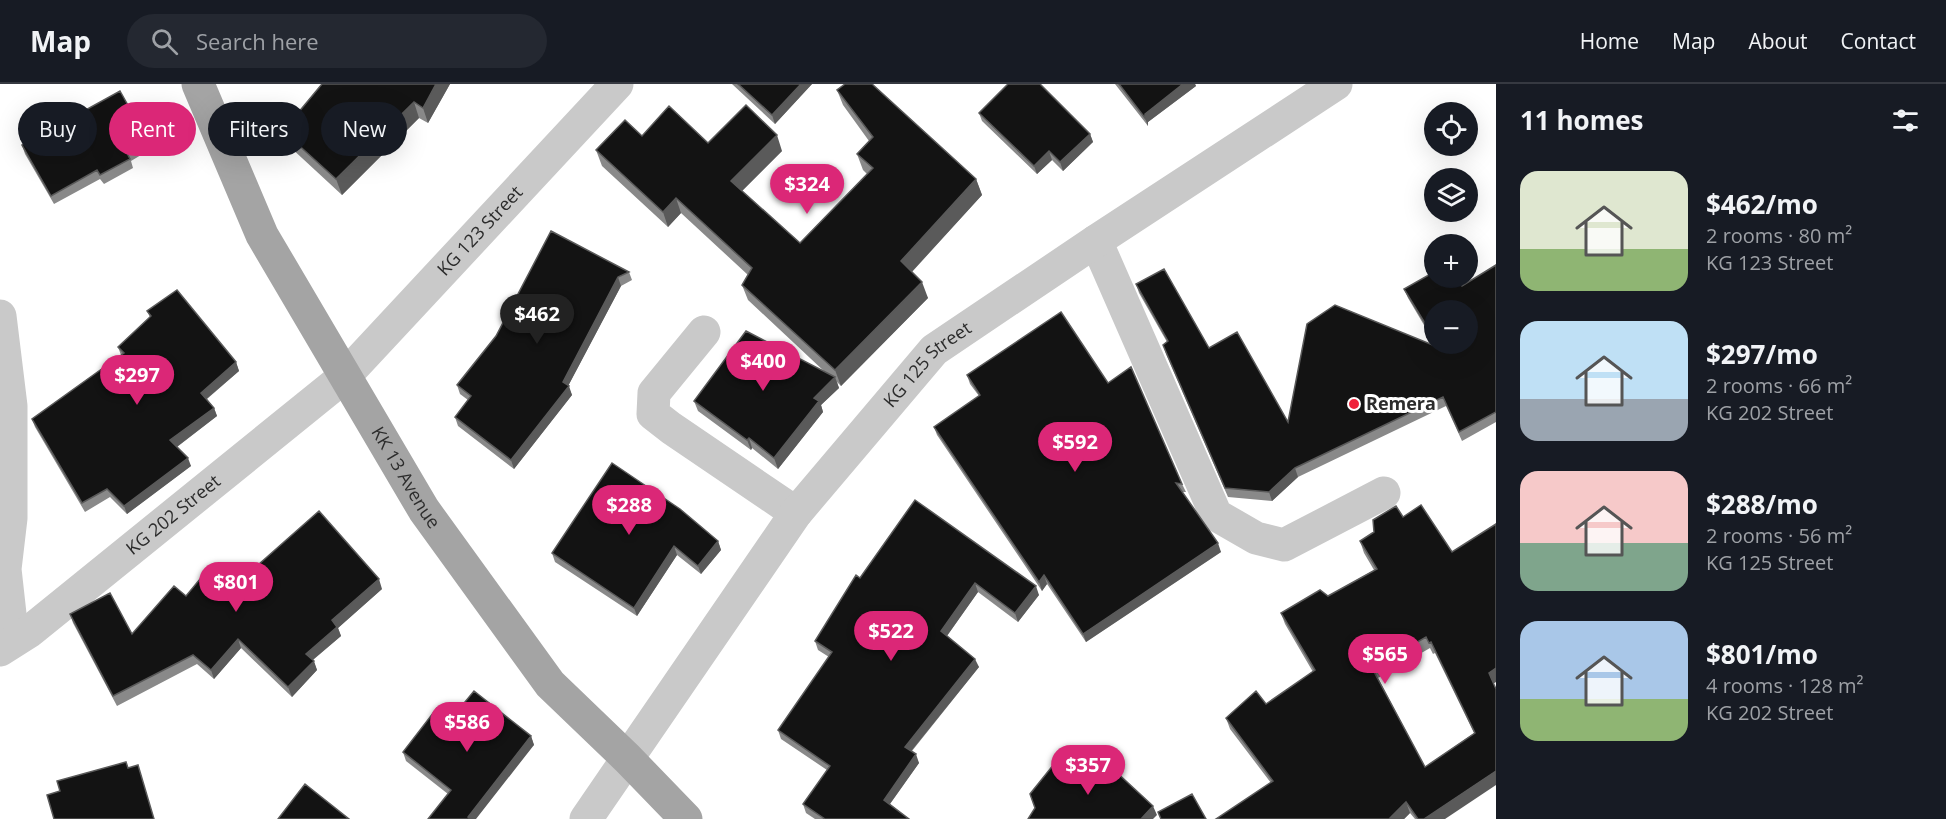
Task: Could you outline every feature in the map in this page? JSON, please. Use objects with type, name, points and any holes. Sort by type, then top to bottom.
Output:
[{"type":"main road","name":"KK 13 Avenue","points":[[198,84],[262,235],[424,510],[550,684],[686,819]]},
{"type":"street","name":"KG 123 Street","points":[[344,377],[617,84]]},
{"type":"street","name":"KG 125 Street","points":[[586,819],[796,513],[934,350],[1336,84]]},
{"type":"street","points":[[1096,241],[1216,515],[1256,538],[1284,545],[1384,494]]},
{"type":"street","points":[[0,316],[11,406],[11,518],[5,569],[7,645]]},
{"type":"street","points":[[704,332],[654,393],[653,414],[671,429],[796,513]]},
{"type":"street","name":"KG 202 Street","points":[[7,645],[40,623],[344,377]]},
{"type":"building","points":[[322,84],[436,84],[423,108],[414,102],[407,109],[407,102],[321,102],[321,156],[359,156],[336,179],[309,155],[309,102],[307,102]]},
{"type":"building","points":[[738,84],[801,84],[772,115]]},
{"type":"building","points":[[845,84],[872,84],[976,179],[901,261],[922,282],[835,370],[742,285],[752,268],[676,198],[663,212],[596,150],[625,120],[642,136],[669,106],[708,143],[746,105],[777,135],[731,181],[800,243],[873,168],[857,154],[873,137],[837,90]]},
{"type":"building","points":[[1008,84],[1040,84],[1090,134],[1060,162],[1049,151],[1034,166],[979,113]]},
{"type":"building","points":[[1119,84],[1183,84],[1145,114],[1145,118]]},
{"type":"building","points":[[120,91],[126,102],[109,102],[109,156],[128,156],[130,159],[100,175],[97,170],[51,196],[28,156],[97,156],[97,104]]},
{"type":"building","points":[[551,231],[629,272],[618,277],[563,382],[569,386],[511,460],[455,417],[471,396],[457,385],[496,336]]},
{"type":"building","points":[[1496,265],[1496,412],[1459,432],[1443,397],[1295,468],[1269,492],[1225,488],[1163,345],[1168,341],[1136,284],[1164,269],[1209,348],[1237,332],[1288,422],[1307,324],[1335,305],[1424,341],[1424,354],[1478,354],[1478,300],[1424,300],[1424,322],[1404,289],[1424,278],[1424,288],[1478,288],[1478,276]]},
{"type":"building","points":[[177,290],[236,362],[201,393],[214,408],[170,440],[188,458],[124,506],[107,489],[82,503],[32,419],[124,353],[118,347],[151,316],[147,311]]},
{"type":"building","points":[[1061,312],[1108,383],[1131,367],[1182,484],[1176,483],[1218,543],[1083,634],[1044,575],[1039,582],[934,427],[980,395],[967,375]]},
{"type":"building","points":[[746,331],[835,377],[814,398],[819,401],[774,458],[694,401]]},
{"type":"building","points":[[612,463],[680,509],[718,541],[698,566],[674,546],[634,608],[552,553]]},
{"type":"building","points":[[915,500],[1036,586],[1015,613],[975,583],[941,631],[975,659],[905,747],[916,754],[884,800],[909,819],[825,819],[803,804],[830,766],[778,730],[832,652],[815,641],[856,575],[860,578]]},
{"type":"building","points":[[1421,505],[1452,552],[1496,524],[1496,668],[1489,673],[1496,689],[1496,771],[1424,819],[1418,819],[1406,802],[1389,819],[1216,819],[1273,781],[1226,718],[1256,691],[1266,704],[1315,670],[1281,613],[1320,590],[1328,596],[1377,569],[1360,541],[1374,532],[1373,520],[1396,506],[1403,517]],"holes":[[[1426,637],[1429,643],[1431,642],[1475,733],[1425,767],[1372,668]]]},
{"type":"building","points":[[319,511],[379,579],[332,620],[337,627],[306,654],[314,661],[288,687],[238,639],[211,670],[193,655],[113,696],[70,614],[110,593],[132,634],[174,586],[186,596],[210,567],[233,587]]},
{"type":"building","points":[[474,691],[531,736],[468,817],[471,819],[428,819],[451,790],[403,752],[437,708],[451,719]]},
{"type":"building","points":[[1100,757],[1153,806],[1141,819],[1028,819],[1035,808],[1030,794],[1054,764],[1069,779]]},
{"type":"building","points":[[126,762],[128,768],[138,765],[154,819],[54,819],[47,795],[60,791],[57,781]]},
{"type":"building","points":[[305,784],[349,819],[278,819]]},
{"type":"building","points":[[1192,794],[1206,819],[1161,819],[1158,812]]},
{"type":"place","name":"Remera","points":[[1354,404]]}]
